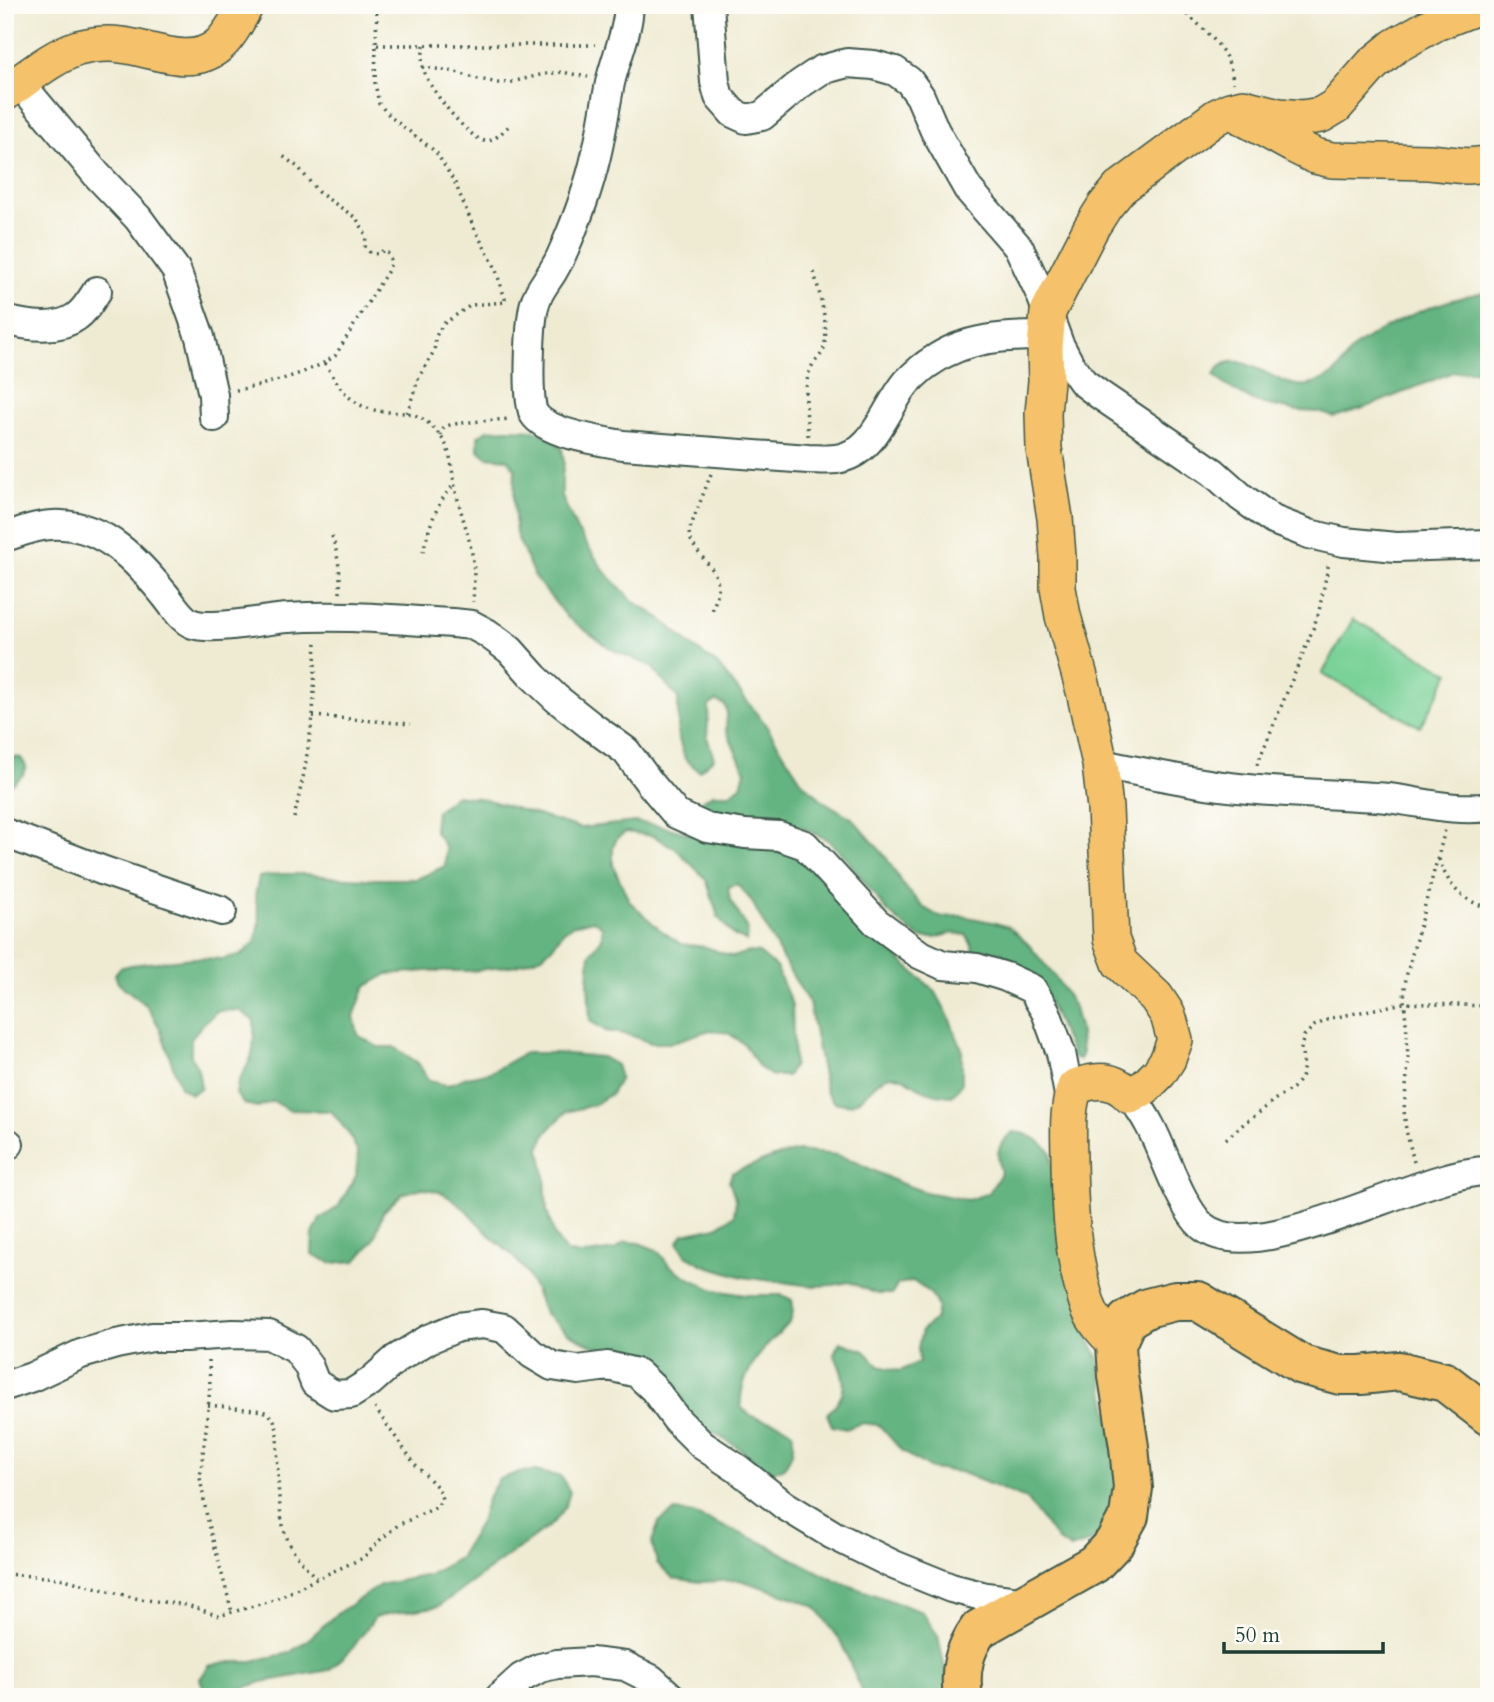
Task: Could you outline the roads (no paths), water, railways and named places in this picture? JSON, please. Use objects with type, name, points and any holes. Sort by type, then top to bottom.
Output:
[{"type":"highway","points":[[963,1697],[963,1665],[969,1643],[979,1629],[1094,1564],[1114,1543],[1129,1516],[1133,1488],[1116,1344],[1127,1320],[1147,1308],[1175,1301],[1198,1301],[1302,1365],[1340,1375],[1399,1371],[1444,1382],[1489,1416]]},
{"type":"main road","points":[[13,88],[78,48],[119,44],[174,56],[197,57],[218,46],[234,27],[246,5]]},
{"type":"main road","points":[[1116,1344],[1102,1330],[1088,1308],[1078,1269],[1070,1213],[1070,1100],[1075,1087],[1088,1082],[1107,1082],[1122,1088],[1130,1096],[1145,1087],[1159,1073],[1175,1040],[1168,1015],[1156,997],[1120,963],[1111,939],[1105,808],[1100,764],[1058,588],[1055,518],[1044,449],[1047,324],[1091,228],[1105,206],[1120,188],[1216,117],[1243,107],[1279,116],[1302,118],[1321,115],[1336,106],[1373,64],[1395,46],[1436,23],[1482,5]]},
{"type":"main road","points":[[1230,110],[1315,156],[1332,160],[1429,162],[1467,166],[1489,164]]},
{"type":"street","points":[[629,5],[587,191],[565,248],[534,303],[530,342],[530,397],[535,416],[569,434],[623,445],[838,459],[862,448],[906,383],[931,361],[955,347],[982,339],[1015,336],[1047,324]]},
{"type":"street","points":[[709,5],[715,82],[719,97],[733,113],[746,119],[762,116],[821,70],[847,63],[874,65],[895,71],[909,81],[920,96],[935,131],[968,189],[1019,248],[1047,324],[1083,382],[1213,472],[1273,520],[1309,534],[1344,542],[1396,547],[1489,544]]},
{"type":"street","points":[[13,88],[138,218],[176,270],[200,337],[214,406]]},
{"type":"street","points":[[5,320],[33,326],[64,323],[76,317],[97,291]]},
{"type":"street","points":[[5,537],[41,526],[61,524],[106,538],[127,554],[185,619],[193,624],[209,626],[328,617],[472,625],[510,650],[556,698],[626,751],[676,814],[707,828],[779,836],[805,845],[876,922],[919,954],[943,965],[977,968],[1032,989],[1046,1013],[1061,1053],[1070,1100]]},
{"type":"street","points":[[1100,764],[1247,789],[1390,799],[1451,808],[1489,807]]},
{"type":"street","points":[[5,833],[222,912]]},
{"type":"street","points":[[1130,1096],[1151,1126],[1188,1208],[1202,1226],[1223,1236],[1268,1236],[1323,1221],[1397,1193],[1460,1175],[1489,1171]]},
{"type":"street","points":[[5,1386],[32,1377],[81,1354],[116,1344],[152,1337],[233,1334],[269,1335],[296,1349],[308,1365],[315,1383],[334,1395],[351,1394],[370,1382],[396,1359],[429,1339],[458,1327],[482,1324],[504,1328],[532,1354],[552,1366],[578,1370],[608,1366],[637,1373],[702,1445],[832,1535],[951,1588],[986,1597],[1028,1602]]},
{"type":"street","points":[[500,1697],[521,1678],[540,1668],[591,1662],[625,1665],[650,1679],[671,1697]]}]
